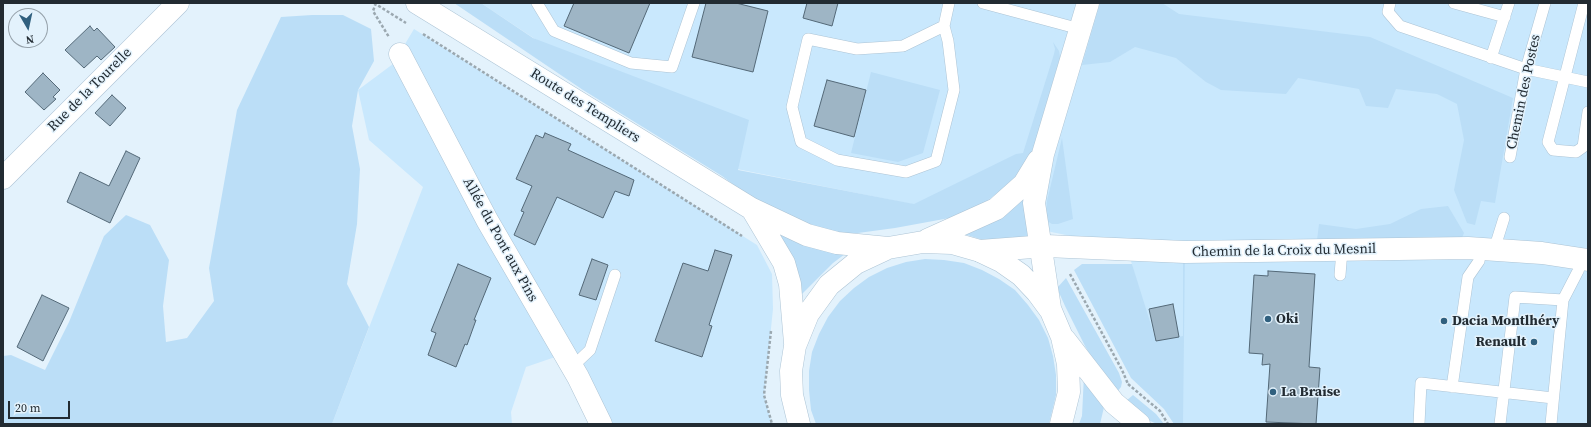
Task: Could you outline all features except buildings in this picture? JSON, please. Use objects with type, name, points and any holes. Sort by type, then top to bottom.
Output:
[{"type":"street","name":"Rue de la Tourelle","points":[[3,178],[178,3]]},
{"type":"street","name":"Route des Templiers","points":[[417,3],[752,209],[807,236],[837,242],[888,248]]},
{"type":"street","points":[[1061,424],[1069,392],[1068,364],[1062,337],[1051,311],[1034,203],[1043,154],[1088,3]]},
{"type":"street","name":"Allée du Pont aux Pins","points":[[400,54],[487,220],[572,367],[601,424]]},
{"type":"street","points":[[923,242],[996,209],[1024,184],[1043,154]]},
{"type":"street","name":"Route des Templiers","points":[[752,209],[784,263],[790,284],[795,346]]},
{"type":"street","points":[[799,424],[792,395],[791,370],[795,346],[808,314],[829,285],[856,263],[888,248],[923,242],[952,243],[980,251],[1001,261],[1021,275],[1037,292],[1051,311]]},
{"type":"street","name":"Chemin de la Croix du Mesnil","points":[[980,251],[1040,246],[1185,252],[1487,249],[1542,253],[1585,260]]},
{"type":"street","points":[[1062,337],[1114,403],[1140,424]]},
{"type":"lane","points":[[537,3],[554,31],[631,63],[672,67],[694,3]]},
{"type":"lane","points":[[982,3],[1080,29]]},
{"type":"lane","points":[[1390,3],[1388,12],[1400,26],[1526,69],[1588,82]]},
{"type":"lane","points":[[1454,3],[1505,17]]},
{"type":"lane","points":[[1492,58],[1509,3]]},
{"type":"lane","name":"Chemin des Postes","points":[[1510,157],[1526,69],[1545,3]]},
{"type":"lane","points":[[1584,3],[1566,78],[1548,142],[1554,150],[1576,152],[1583,147],[1588,112]]},
{"type":"lane","points":[[944,26],[903,46],[857,49],[808,39],[792,107],[801,142],[837,160],[906,172],[936,161],[954,90],[948,40],[944,26],[948,7]]},
{"type":"lane","points":[[1452,387],[1468,277],[1487,249],[1504,218]]},
{"type":"lane","points":[[1340,275],[1342,250]]},
{"type":"lane","points":[[1551,424],[1563,300],[1585,260]]},
{"type":"lane","points":[[572,367],[590,350],[614,275]]},
{"type":"lane","points":[[1500,424],[1515,297],[1563,300]]},
{"type":"lane","points":[[1420,424],[1421,383],[1553,398]]},
{"type":"path","points":[[400,54],[373,11],[375,3],[408,24]]},
{"type":"path","points":[[421,33],[745,238]]},
{"type":"path","points":[[1070,274],[1122,370],[1128,384],[1134,388]]},
{"type":"path","points":[[771,329],[764,395],[772,424]]},
{"type":"path","points":[[1126,388],[1128,384]]},
{"type":"shaded area","points":[[454,3],[481,3],[533,38],[749,120],[738,170],[914,204],[1016,154],[1023,153],[1054,54],[1055,49],[1053,42],[1059,51],[1060,57],[1031,156],[1013,181],[966,215],[858,233],[828,233],[758,203],[722,176],[583,90]]},
{"type":"shaded area","points":[[481,3],[1588,3],[1588,424],[1183,424],[1146,314],[1125,240],[1086,239],[727,167]]},
{"type":"shaded area","points":[[1100,3],[1162,3],[1179,14],[1370,37],[1513,98],[1495,203],[1481,201],[1475,225],[1467,223],[1454,190],[1464,140],[1457,104],[1437,94],[1396,89],[1388,108],[1366,106],[1359,89],[1298,78],[1286,94],[1221,90],[1206,82],[1176,58],[1135,47],[1110,62],[1082,65]]},
{"type":"shaded area","points":[[343,15],[371,29],[374,61],[358,90],[352,126],[360,169],[357,224],[347,284],[369,327],[332,424],[3,424],[3,356],[11,355],[45,370],[69,322],[104,236],[126,215],[150,225],[169,260],[163,306],[166,342],[187,338],[214,301],[209,268],[237,110],[281,17]]},
{"type":"shaded area","points":[[414,29],[757,245],[772,274],[773,309],[764,395],[772,424],[601,424],[561,355],[526,367],[511,412],[512,424],[332,424],[423,187],[369,140],[358,90],[393,64]]},
{"type":"shaded area","points":[[871,72],[940,90],[923,153],[898,162],[851,153]]},
{"type":"shaded area","points":[[1062,138],[1073,219],[1058,224],[1052,224],[1046,220],[1047,201]]},
{"type":"shaded area","points":[[1030,184],[1026,209],[1028,237],[983,240],[961,233]]},
{"type":"shaded area","points":[[1448,206],[1464,233],[1461,240],[1317,240],[1319,224],[1356,229],[1390,224],[1421,209]]},
{"type":"shaded area","points":[[773,228],[849,251],[833,263],[799,297]]},
{"type":"shaded area","points":[[1183,252],[1185,252],[1183,424],[1174,424],[1164,409],[1131,378],[1074,270],[1082,264],[1132,264],[1156,341],[1183,336]]},
{"type":"shaded area","points":[[925,259],[964,263],[982,270],[1015,290],[1028,305],[1039,320],[1048,338],[1053,356],[1056,375],[1056,395],[1049,424],[816,424],[811,410],[809,371],[812,352],[828,317],[840,301],[869,277],[887,268],[906,262]]},
{"type":"shaded area","points":[[1066,278],[1119,373],[1122,382],[1121,387],[1117,392],[1102,375],[1085,346],[1065,306],[1057,288]]},
{"type":"shaded area","points":[[1084,375],[1105,403],[1100,424],[1079,424],[1082,416]]},
{"type":"shaded area","points":[[1133,395],[1156,414],[1164,424],[1157,424],[1148,420],[1126,401]]},
{"type":"place","name":"Oki","points":[[1268,319]]},
{"type":"place","name":"Dacia Montlhéry","points":[[1444,321]]},
{"type":"place","name":"Renault","points":[[1534,342]]},
{"type":"place","name":"La Braise","points":[[1273,392]]}]
